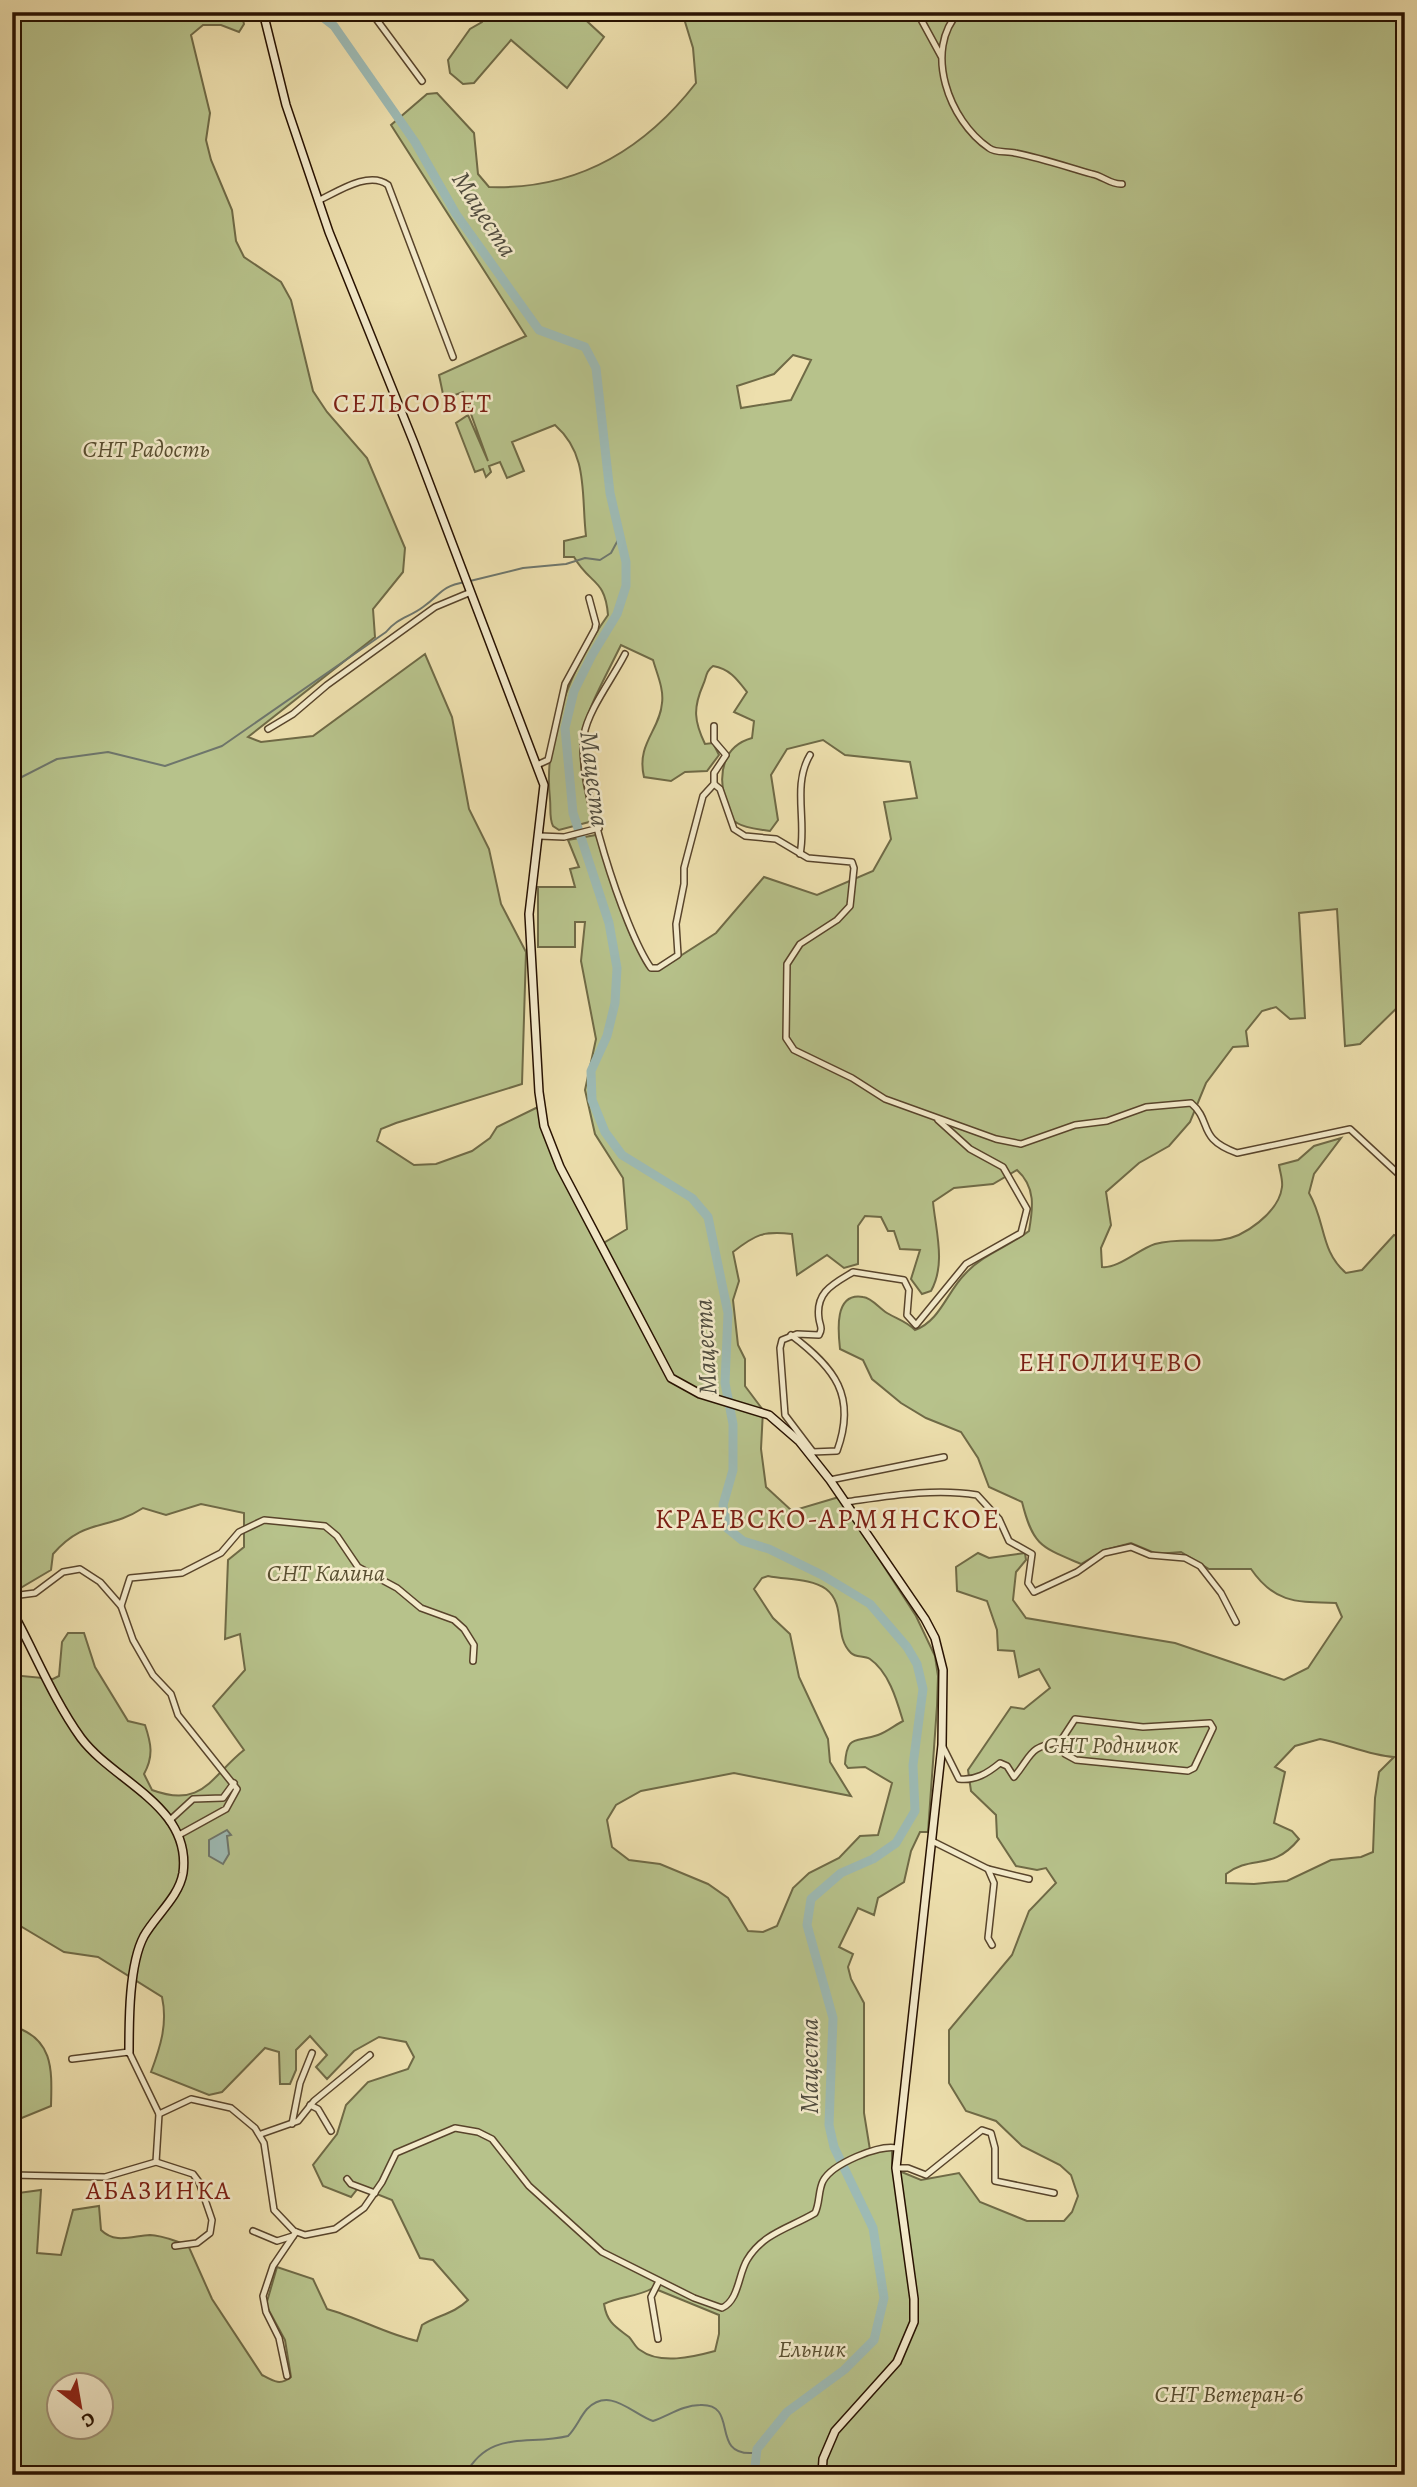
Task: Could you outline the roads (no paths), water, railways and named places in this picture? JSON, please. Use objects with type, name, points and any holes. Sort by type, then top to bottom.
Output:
[{"type":"street","points":[[263,12],[290,117],[318,201],[544,785],[529,914],[539,1092],[544,1126],[560,1167],[667,1372],[680,1386],[754,1409],[787,1429],[811,1453],[837,1451],[847,1408],[826,1364],[791,1335]]},
{"type":"street","points":[[371,12],[422,81]]},
{"type":"street","points":[[917,12],[942,56]]},
{"type":"street","points":[[959,12],[946,26],[942,56],[944,80],[961,119],[990,150],[1016,153],[1122,184]]},
{"type":"street","points":[[318,201],[366,180],[384,182],[388,186],[453,357]]},
{"type":"street","points":[[268,729],[293,714],[327,685],[435,607],[470,590]]},
{"type":"street","points":[[537,765],[548,760],[565,684],[596,624],[589,598]]},
{"type":"street","points":[[625,654],[589,718],[582,752],[586,791],[637,946],[651,968],[658,968],[678,955],[676,924],[684,884],[684,868],[703,796],[714,784],[714,773],[726,755],[714,741],[714,726]]},
{"type":"street","points":[[800,854],[804,837],[801,781],[810,755]]},
{"type":"street","points":[[714,784],[720,789],[734,829],[746,836],[776,839],[800,854],[820,860],[852,862],[855,872],[850,906],[837,920],[800,944],[787,964],[786,1038],[790,1046],[852,1078],[885,1099],[996,1139],[1021,1144],[1075,1125],[1119,1118],[1146,1107],[1191,1103],[1209,1137],[1237,1153],[1350,1129],[1405,1180]]},
{"type":"street","points":[[540,836],[565,837],[598,828]]},
{"type":"street","points":[[822,2475],[823,2459],[835,2431],[897,2362],[914,2322],[914,2299],[896,2168],[942,1745],[943,1670],[935,1638],[846,1502],[786,1417],[782,1402],[780,1348],[782,1340],[791,1335],[819,1335],[822,1329],[818,1308],[824,1291],[853,1272],[904,1280],[909,1290],[909,1320],[912,1325],[919,1324],[967,1264],[1021,1233],[1027,1209],[1011,1185],[1008,1173],[996,1162],[970,1149],[936,1118]]},
{"type":"street","points":[[831,1480],[944,1457]]},
{"type":"street","points":[[846,1502],[895,1495],[954,1492],[977,1495],[999,1518],[1009,1541],[1032,1554],[1028,1583],[1034,1592],[1077,1572],[1104,1553],[1122,1547],[1131,1547],[1150,1555],[1185,1558],[1211,1577],[1236,1622]]},
{"type":"street","points":[[121,1606],[130,1578],[182,1573],[221,1553],[240,1532],[264,1520],[325,1526],[337,1536],[358,1567],[389,1583],[421,1608],[454,1620],[464,1629],[474,1645],[472,1661]]},
{"type":"street","points":[[12,1596],[35,1593],[63,1572],[79,1569],[88,1572],[121,1606],[133,1640],[153,1675],[171,1694],[178,1715],[234,1783],[236,1793],[226,1809],[179,1835]]},
{"type":"street","points":[[115,1598],[123,1594]]},
{"type":"street","points":[[12,1611],[81,1738],[136,1786],[179,1835],[183,1860],[178,1888],[144,1937],[136,1958],[129,2052],[159,2114],[156,2162]]},
{"type":"street","points":[[942,1745],[962,1780],[988,1773],[1000,1763],[1007,1766],[1014,1777],[1035,1748],[1060,1742],[1073,1719],[1143,1727],[1210,1723],[1213,1728],[1195,1768],[1188,1771],[1076,1760],[1065,1754],[1060,1742]]},
{"type":"street","points":[[169,1821],[193,1799],[223,1798],[234,1783]]},
{"type":"street","points":[[932,1841],[988,1869],[1029,1879]]},
{"type":"street","points":[[988,1869],[995,1883],[988,1938],[992,1945]]},
{"type":"street","points":[[72,2059],[129,2052]]},
{"type":"street","points":[[292,2124],[300,2083],[312,2053]]},
{"type":"street","points":[[261,2134],[292,2124],[310,2105],[370,2056]]},
{"type":"street","points":[[159,2114],[191,2099],[230,2108],[261,2134],[269,2164],[274,2210],[294,2234]]},
{"type":"street","points":[[310,2105],[318,2109],[331,2131]]},
{"type":"street","points":[[318,2109],[326,2106]]},
{"type":"street","points":[[253,2231],[277,2241],[294,2234],[305,2235],[335,2229],[364,2208],[375,2193],[396,2152],[435,2135],[463,2127],[492,2139],[529,2186],[601,2252],[718,2307],[729,2304],[748,2259],[765,2239],[786,2225],[815,2213],[822,2182],[836,2167],[876,2148],[897,2148]]},
{"type":"street","points":[[896,2168],[908,2168],[926,2175],[982,2130],[987,2130],[991,2133],[995,2148],[995,2181],[1054,2193]]},
{"type":"street","points":[[12,2175],[105,2177],[156,2162],[193,2175],[206,2195],[212,2220],[209,2233],[197,2243],[175,2246]]},
{"type":"street","points":[[347,2179],[351,2184],[375,2193]]},
{"type":"street","points":[[288,2376],[279,2338],[266,2312],[263,2296],[273,2266],[294,2234]]},
{"type":"street","points":[[657,2339],[651,2297],[659,2281]]},
{"type":"water","points":[[227,1830],[231,1835],[227,1836],[229,1854],[223,1864],[209,1856],[209,1840]]},
{"type":"waterway","name":"Мацеста","points":[[316,12],[334,26],[415,142],[456,214],[539,330],[585,347],[596,368],[610,493],[626,562],[626,586],[617,614],[574,691],[565,728],[573,813],[609,923],[617,968],[615,1003],[607,1036],[591,1071],[592,1100],[605,1132],[622,1155],[692,1198],[708,1217],[728,1313],[725,1383],[733,1424],[733,1470],[723,1505],[727,1528],[743,1541],[769,1549],[822,1575],[870,1604],[907,1647],[917,1664],[923,1689],[913,1765],[915,1811],[896,1843],[873,1859],[841,1873],[811,1899],[807,1925],[833,2018],[829,2125],[834,2147],[873,2228],[884,2298],[874,2340],[844,2370],[787,2412],[757,2449],[754,2475]]},
{"type":"waterway","points":[[470,581],[523,568],[566,564],[585,558],[600,560],[611,553],[618,540],[617,521]]},
{"type":"waterway","points":[[12,782],[57,759],[108,752],[165,766],[222,746],[445,589],[465,582]]},
{"type":"waterway","points":[[465,2475],[475,2461],[498,2445],[568,2436],[587,2409],[604,2400],[621,2404],[653,2421],[688,2407],[712,2407],[719,2412],[727,2439],[732,2446],[740,2452],[753,2453],[757,2449]]},
{"type":"district","name":"СЕЛЬСОВЕТ","points":[[413,403]]},
{"type":"district","name":"ЕНГОЛИЧЕВО","points":[[1111,1362]]},
{"type":"district","name":"КРАЕВСКО-АРМЯНСКОЕ","points":[[828,1518]]},
{"type":"district","name":"АБАЗИНКА","points":[[159,2190]]},
{"type":"park label","name":"СНТ Радость","points":[[146,449]]},
{"type":"park label","name":"СНТ Калина","points":[[326,1573]]},
{"type":"park label","name":"СНТ Родничок","points":[[1111,1745]]},
{"type":"park label","name":"Ельник","points":[[812,2349]]},
{"type":"park label","name":"СНТ Ветеран-6","points":[[1229,2394]]}]
